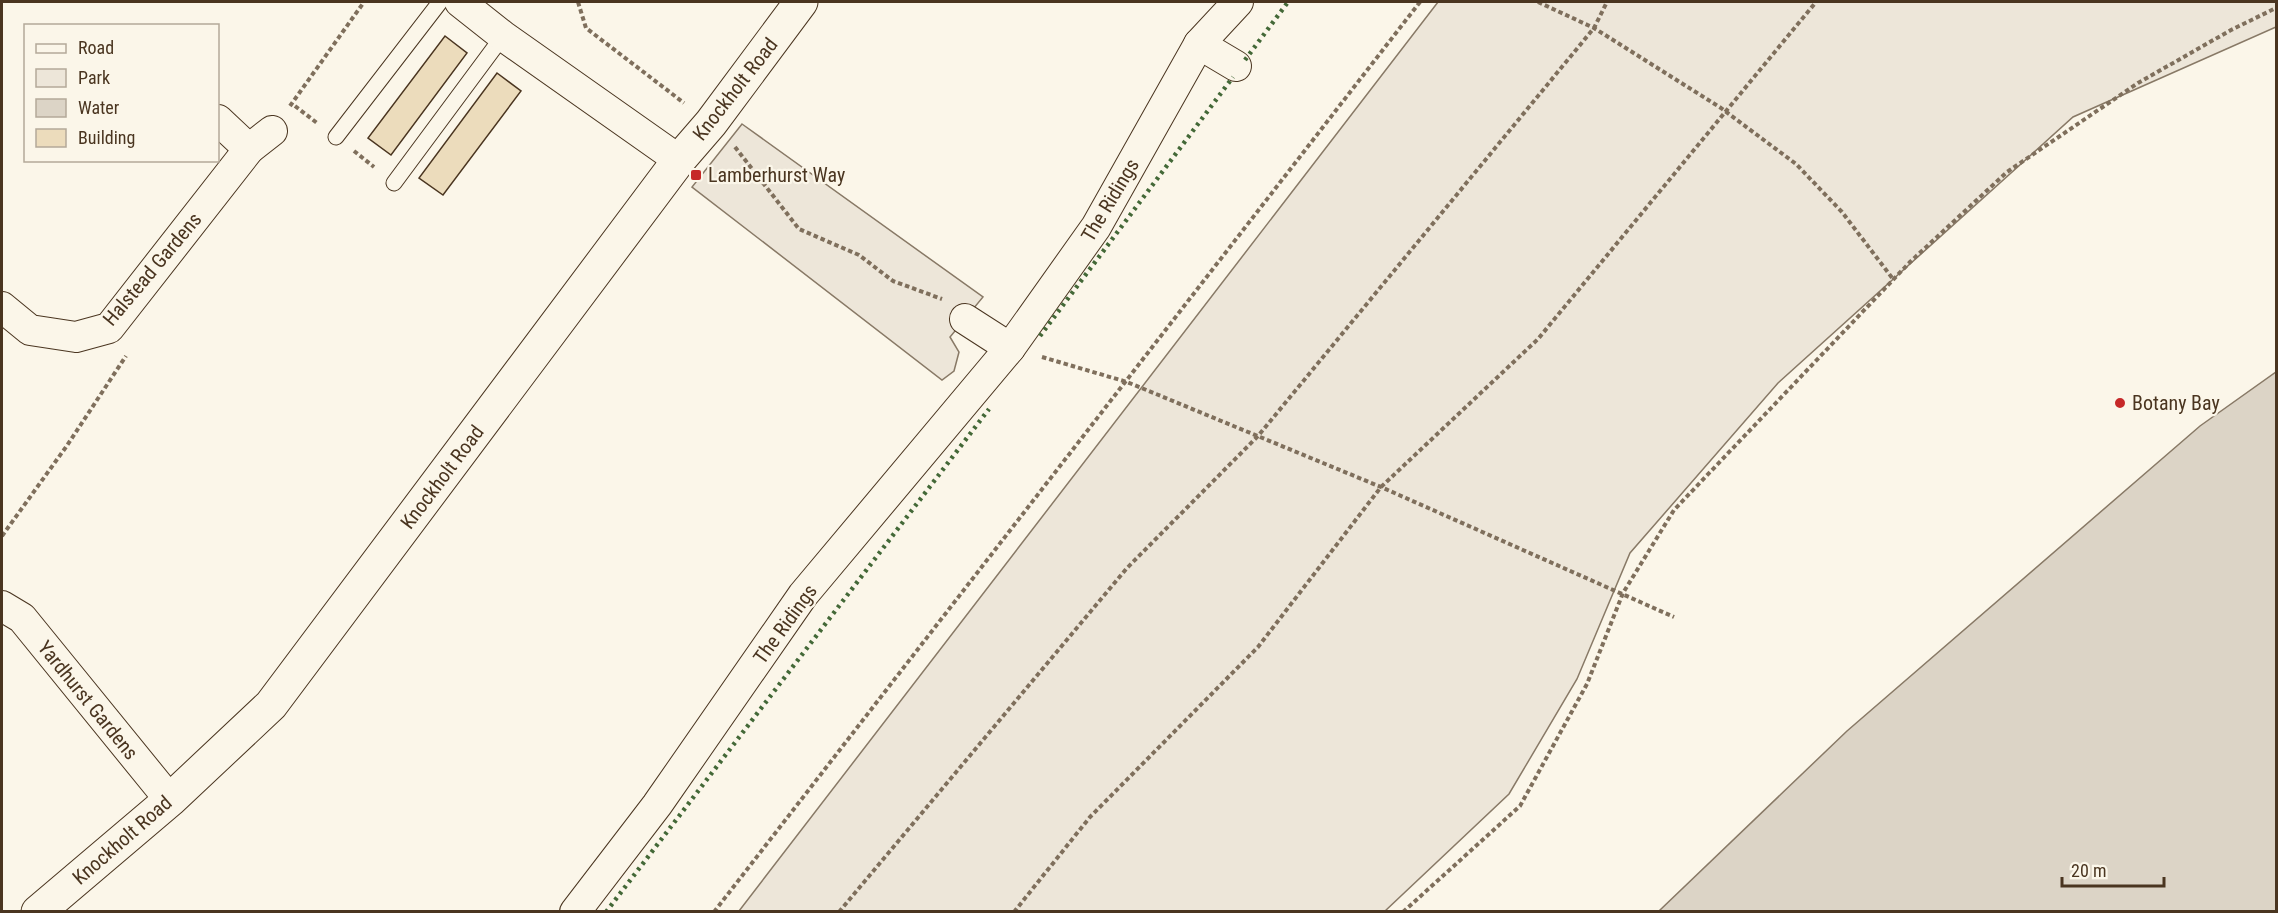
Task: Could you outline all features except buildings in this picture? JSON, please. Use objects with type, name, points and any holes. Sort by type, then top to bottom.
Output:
[{"type":"street","points":[[460,2],[503,36],[679,160]]},
{"type":"street","name":"Knockholt Road","points":[[38,912],[170,800],[271,705],[679,160],[711,123],[801,2]]},
{"type":"street","name":"The Ridings","points":[[575,912],[657,805],[804,595],[1010,348],[1096,227],[1199,44],[1238,2]]},
{"type":"street","points":[[1199,44],[1236,66]]},
{"type":"street","points":[[219,121],[249,149]]},
{"type":"street","name":"Halstead Gardens","points":[[2,307],[30,330],[76,338],[109,328],[249,149],[272,131]]},
{"type":"street","points":[[965,319],[1010,348]]},
{"type":"street","name":"Yardhurst Gardens","points":[[2,606],[22,618],[170,800]]},
{"type":"lane","points":[[336,137],[440,2]]},
{"type":"lane","points":[[394,183],[503,36]]},
{"type":"path","points":[[272,131],[364,2]]},
{"type":"path","points":[[578,2],[586,28],[711,123],[743,155],[799,229],[859,255],[893,281],[950,302],[965,319]]},
{"type":"path","points":[[714,912],[1420,2]]},
{"type":"path","points":[[1538,2],[1594,28],[1726,111],[1796,164],[1842,212],[1893,279]]},
{"type":"path","points":[[839,912],[1127,568],[1258,436],[1594,28],[1607,2]]},
{"type":"path","points":[[1014,912],[1090,818],[1258,647],[1381,487],[1538,339],[1815,2]]},
{"type":"path","points":[[1403,912],[1520,806],[1587,684],[1623,593],[1674,510],[1893,279],[2007,172],[2138,83],[2231,30],[2277,8]]},
{"type":"path","points":[[2,536],[66,447],[129,351],[109,328]]},
{"type":"path","points":[[1010,348],[1126,382],[1381,487],[1674,616]]},
{"type":"green space","points":[[1438,2],[2276,2],[2276,27],[2073,117],[1778,383],[1630,553],[1577,679],[1509,794],[1385,911],[739,911]]},
{"type":"green space","points":[[742,124],[983,297],[950,337],[959,352],[954,371],[942,380],[692,187]]},
{"type":"water","points":[[2276,372],[2276,911],[1659,911],[1847,731],[2200,426]]},
{"type":"hedge","points":[[1245,60],[1288,2]]},
{"type":"hedge","points":[[1040,336],[1233,77]]},
{"type":"hedge","points":[[606,912],[989,409]]},
{"type":"place","name":"Lamberhurst Way","points":[[696,175]]},
{"type":"place","name":"Botany Bay","points":[[2120,403]]}]
